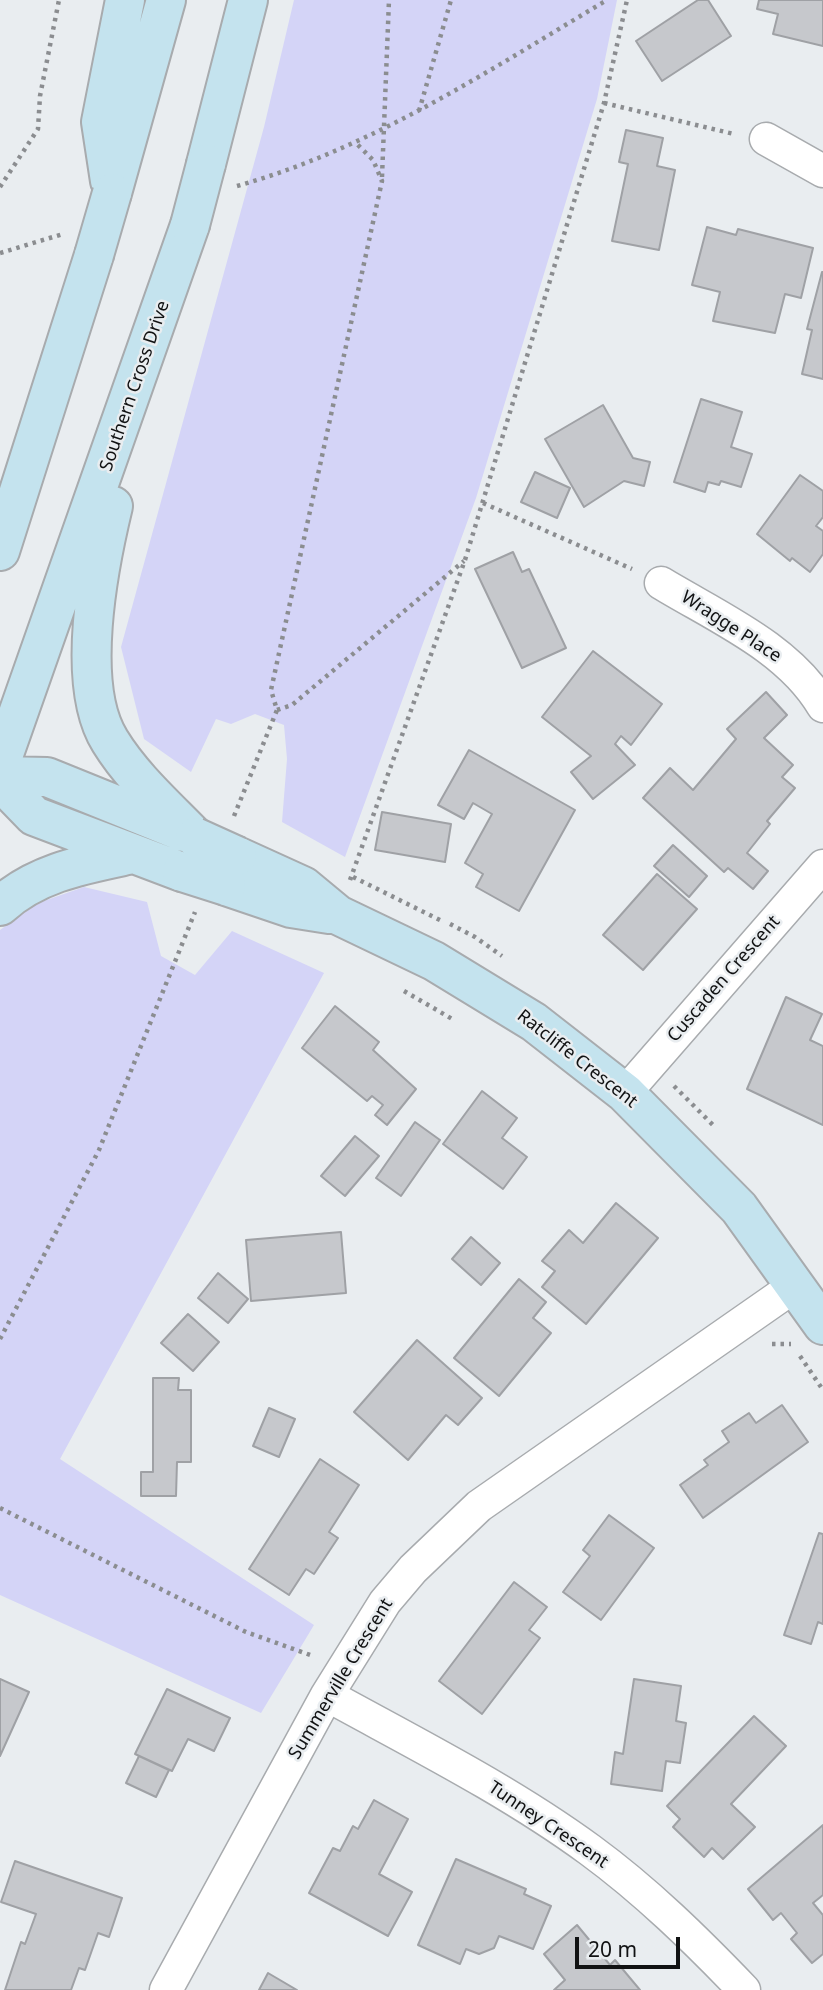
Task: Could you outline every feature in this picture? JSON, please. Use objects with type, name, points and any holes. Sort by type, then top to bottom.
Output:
[{"type":"main road","points":[[112,193],[101,122],[125,0]]},
{"type":"main road","points":[[0,551],[11,524],[94,255],[166,0]]},
{"type":"main road","name":"Southern Cross Drive","points":[[0,765],[190,225],[248,0]]},
{"type":"main road","points":[[157,324],[94,611],[92,688],[109,739],[211,864]]},
{"type":"main road","name":"Ratcliffe Crescent","points":[[0,778],[47,777],[291,908],[338,915],[434,961],[534,1022],[625,1093],[739,1208],[823,1325]]},
{"type":"main road","name":"Ratcliffe Crescent","points":[[0,778],[34,816],[133,854],[211,864]]},
{"type":"main road","points":[[0,906],[25,886],[74,866],[133,854]]},
{"type":"street","points":[[766,139],[823,171]]},
{"type":"street","name":"Wragge Place","points":[[662,583],[781,657],[814,690],[823,706]]},
{"type":"street","name":"Cuscaden Crescent","points":[[625,1093],[823,866]]},
{"type":"street","name":"Summerville Crescent","points":[[166,1990],[327,1695],[386,1602],[407,1577],[479,1506],[796,1285]]},
{"type":"street","name":"Tunney Crescent","points":[[327,1695],[485,1782],[590,1850],[685,1928],[744,1990]]},
{"type":"path","points":[[0,187],[38,129],[40,96],[59,0]]},
{"type":"path","points":[[0,1339],[99,1150],[211,864],[277,710],[271,690],[382,181],[389,0]]},
{"type":"path","points":[[419,111],[451,0]]},
{"type":"path","points":[[290,171],[356,143],[419,111],[607,0]]},
{"type":"path","points":[[475,937],[351,876],[465,560],[604,103],[627,0]]},
{"type":"path","points":[[604,103],[721,132],[766,139]]},
{"type":"path","points":[[356,143],[373,160],[382,181]]},
{"type":"path","points":[[0,253],[35,242]]},
{"type":"path","points":[[482,503],[662,583]]},
{"type":"path","points":[[277,710],[292,705],[465,560]]},
{"type":"path","points":[[399,987],[456,1021]]},
{"type":"path","points":[[804,1362],[823,1390]]},
{"type":"path","points":[[0,1508],[246,1632],[345,1668]]},
{"type":"shaded area","points":[[294,0],[617,0],[597,99],[476,498],[345,857],[282,822],[287,759],[284,725],[255,714],[231,724],[216,719],[191,772],[144,739],[121,647],[264,127]]},
{"type":"shaded area","points":[[84,887],[147,902],[161,956],[195,975],[232,931],[324,973],[60,1459],[314,1625],[261,1713],[0,1595],[0,930],[38,903]]},
{"type":"building","points":[[698,0],[708,0],[731,36],[662,81],[636,41]]},
{"type":"building","points":[[759,0],[823,0],[823,46],[773,34],[778,14],[757,9]]},
{"type":"building","points":[[626,130],[663,138],[657,166],[675,170],[659,250],[612,241],[628,164],[619,162]]},
{"type":"building","points":[[707,227],[736,235],[738,229],[813,248],[801,298],[785,294],[775,333],[713,321],[720,292],[692,285]]},
{"type":"building","points":[[822,272],[823,379],[802,374],[812,330],[807,329]]},
{"type":"building","points":[[701,399],[742,412],[731,447],[752,454],[741,487],[721,481],[719,485],[708,482],[705,492],[674,482]]},
{"type":"building","points":[[603,405],[633,458],[650,462],[644,486],[624,481],[584,507],[545,439]]},
{"type":"building","points":[[535,472],[570,488],[557,518],[521,502]]},
{"type":"building","points":[[800,475],[823,491],[823,517],[816,526],[823,531],[823,554],[810,572],[792,558],[790,561],[757,534]]},
{"type":"building","points":[[513,552],[522,572],[529,569],[566,648],[522,668],[475,569]]},
{"type":"building","points":[[593,651],[662,704],[631,745],[621,736],[615,744],[635,765],[593,799],[571,772],[591,756],[542,717]]},
{"type":"building","points":[[766,692],[787,715],[764,738],[793,765],[782,777],[795,788],[767,821],[770,824],[747,853],[768,871],[753,889],[728,868],[724,872],[643,798],[670,768],[693,790],[736,739],[727,729]]},
{"type":"building","points":[[469,750],[575,810],[519,911],[476,887],[483,874],[465,863],[492,814],[473,803],[464,819],[438,805]]},
{"type":"building","points":[[382,812],[451,824],[445,862],[375,850]]},
{"type":"building","points":[[673,845],[707,876],[689,897],[654,866]]},
{"type":"building","points":[[657,874],[697,909],[643,970],[603,935]]},
{"type":"building","points":[[786,997],[822,1014],[810,1040],[823,1046],[823,1125],[747,1089]]},
{"type":"building","points":[[335,1006],[379,1042],[373,1050],[416,1089],[387,1125],[375,1115],[383,1105],[372,1096],[367,1101],[302,1048]]},
{"type":"building","points":[[482,1091],[517,1118],[502,1138],[527,1157],[503,1189],[443,1144]]},
{"type":"building","points":[[415,1122],[440,1140],[401,1196],[376,1178]]},
{"type":"building","points":[[355,1136],[379,1156],[345,1196],[321,1176]]},
{"type":"building","points":[[616,1203],[658,1238],[586,1324],[542,1287],[555,1271],[542,1261],[569,1230],[583,1243]]},
{"type":"building","points":[[341,1232],[346,1293],[251,1301],[246,1240]]},
{"type":"building","points":[[471,1237],[500,1263],[481,1285],[452,1259]]},
{"type":"building","points":[[218,1273],[248,1299],[228,1323],[198,1298]]},
{"type":"building","points":[[519,1279],[546,1302],[533,1318],[551,1333],[499,1396],[454,1358]]},
{"type":"building","points":[[188,1314],[219,1342],[193,1371],[161,1343]]},
{"type":"building","points":[[417,1340],[482,1398],[458,1425],[446,1415],[408,1460],[354,1412]]},
{"type":"building","points":[[153,1378],[179,1378],[178,1390],[191,1390],[191,1462],[177,1462],[176,1496],[141,1496],[141,1472],[153,1472]]},
{"type":"building","points":[[782,1405],[808,1442],[703,1518],[680,1485],[708,1465],[704,1460],[729,1442],[722,1431],[749,1413],[756,1423]]},
{"type":"building","points":[[269,1408],[295,1419],[279,1457],[253,1446]]},
{"type":"building","points":[[320,1459],[359,1485],[329,1532],[338,1538],[314,1574],[306,1569],[289,1595],[249,1569]]},
{"type":"building","points":[[609,1515],[654,1548],[601,1620],[563,1592],[590,1556],[583,1550]]},
{"type":"building","points":[[819,1533],[823,1534],[823,1624],[818,1622],[811,1644],[784,1635]]},
{"type":"building","points":[[514,1582],[547,1607],[529,1630],[540,1638],[482,1714],[439,1681]]},
{"type":"building","points":[[0,1679],[29,1692],[0,1756]]},
{"type":"building","points":[[634,1679],[681,1686],[676,1721],[686,1723],[680,1763],[666,1761],[662,1791],[611,1784],[615,1752],[623,1754]]},
{"type":"building","points":[[167,1689],[230,1718],[214,1751],[188,1739],[172,1771],[135,1754]]},
{"type":"building","points":[[754,1716],[786,1746],[731,1804],[755,1827],[723,1859],[712,1848],[704,1857],[673,1827],[680,1819],[667,1806]]},
{"type":"building","points":[[139,1756],[169,1770],[156,1797],[126,1783]]},
{"type":"building","points":[[374,1800],[408,1819],[379,1874],[412,1892],[388,1936],[309,1893],[333,1848],[340,1851],[353,1826],[358,1829]]},
{"type":"building","points":[[823,1825],[823,1895],[813,1903],[823,1915],[823,1954],[812,1963],[791,1939],[797,1933],[781,1913],[773,1920],[748,1889]]},
{"type":"building","points":[[456,1859],[526,1889],[524,1894],[551,1906],[533,1949],[499,1936],[494,1948],[479,1954],[466,1949],[460,1964],[418,1945]]},
{"type":"building","points":[[15,1861],[122,1898],[109,1937],[98,1933],[85,1970],[79,1968],[71,1990],[5,1990],[21,1942],[25,1944],[36,1914],[1,1902]]},
{"type":"building","points":[[577,1925],[610,1965],[615,1960],[640,1990],[554,1990],[565,1980],[544,1954]]},
{"type":"building","points":[[268,1973],[297,1990],[259,1990]]}]
